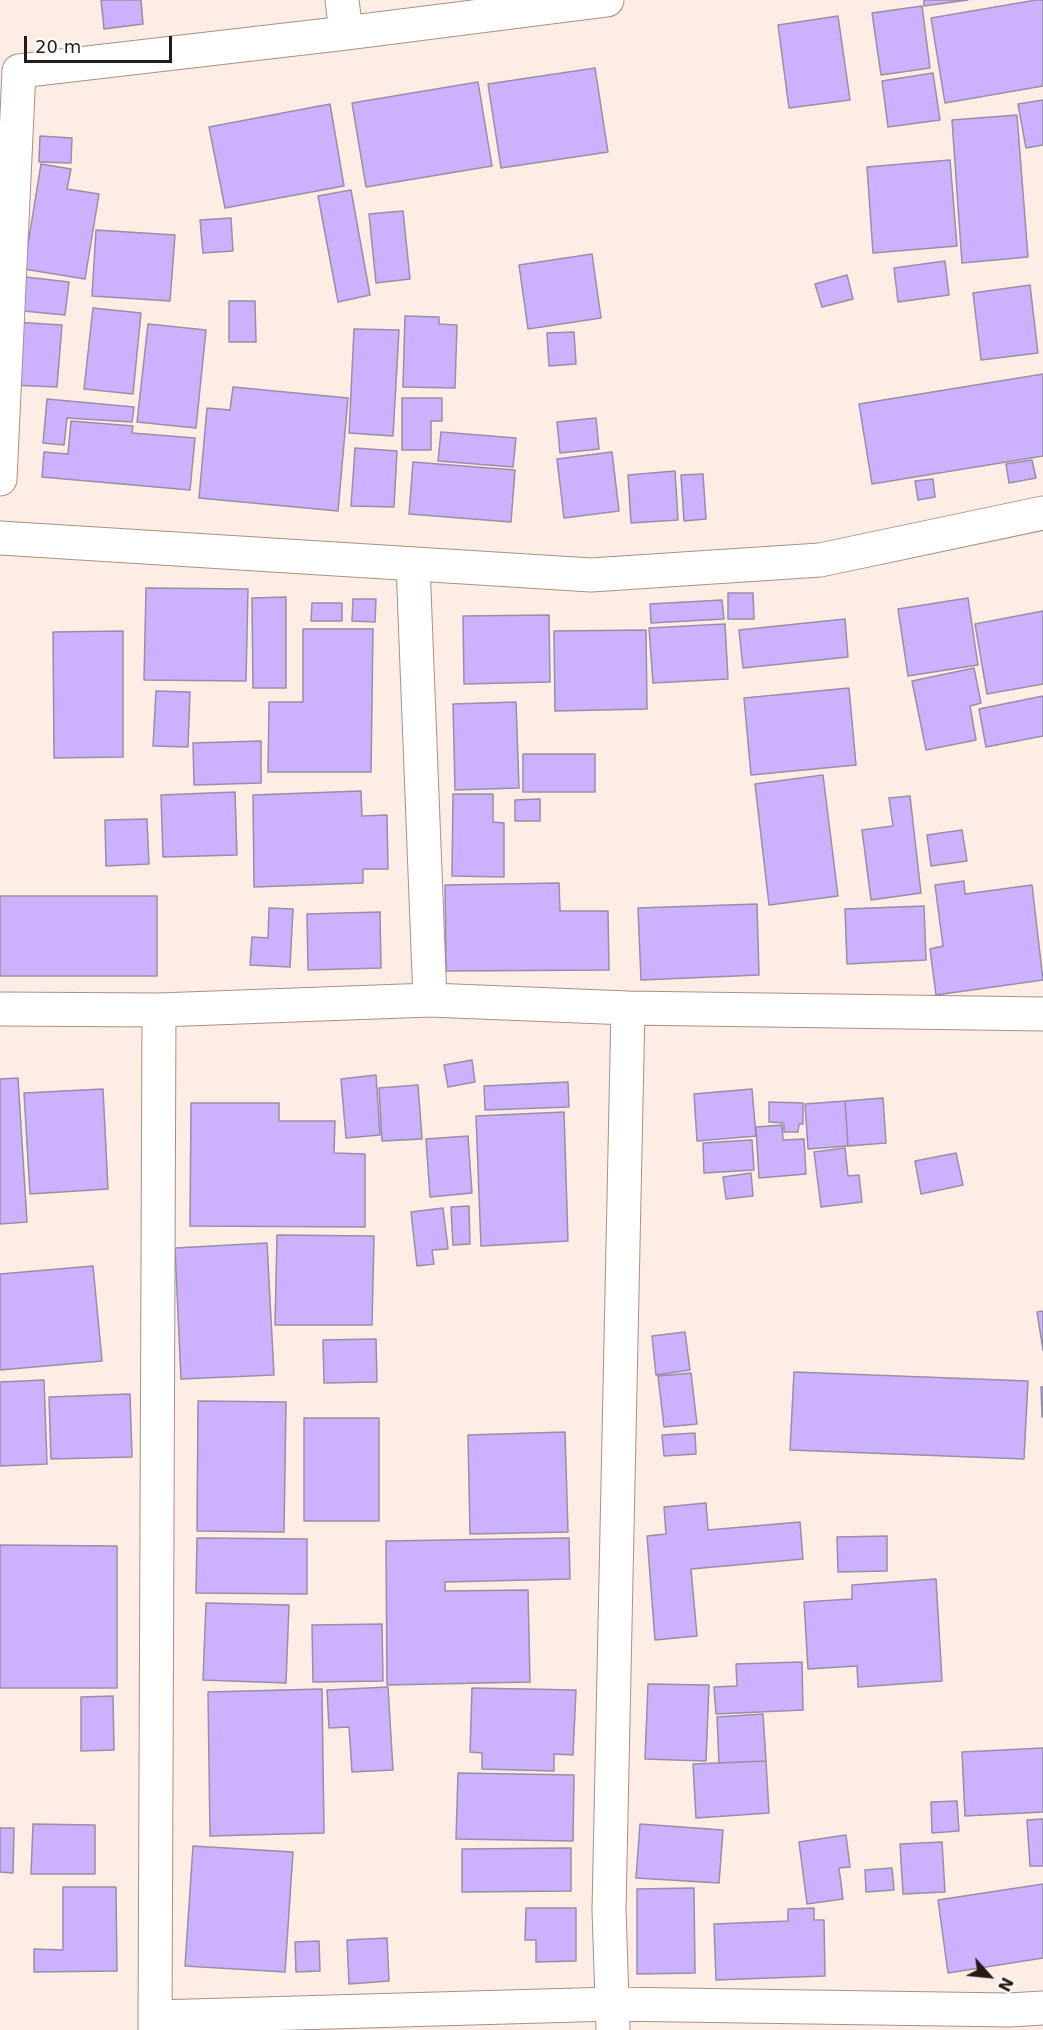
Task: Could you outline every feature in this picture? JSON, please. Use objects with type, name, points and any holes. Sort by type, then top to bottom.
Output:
[{"type":"street","points":[[342,0],[346,33]]},
{"type":"street","points":[[0,479],[10,71],[346,33],[606,0]]},
{"type":"street","points":[[0,538],[591,575],[820,560],[1043,513]]},
{"type":"street","points":[[412,564],[430,1000]]},
{"type":"street","points":[[0,1009],[159,1010],[430,1000],[628,1008],[1043,1014]]},
{"type":"street","points":[[612,2017],[609,1910],[628,1008]]},
{"type":"street","points":[[159,1010],[155,2023],[1043,2008]]},
{"type":"building","points":[[101,0],[141,0],[143,24],[104,29]]},
{"type":"building","points":[[924,0],[968,0],[924,6]]},
{"type":"building","points":[[1043,0],[1043,86],[945,103],[931,18]]},
{"type":"building","points":[[922,6],[930,68],[881,75],[872,13]]},
{"type":"building","points":[[838,16],[850,100],[789,108],[778,25]]},
{"type":"building","points":[[595,68],[608,152],[501,168],[488,84]]},
{"type":"building","points":[[933,73],[940,120],[888,127],[882,81]]},
{"type":"building","points":[[478,82],[492,166],[366,187],[352,103]]},
{"type":"building","points":[[1043,100],[1043,145],[1026,148],[1018,104]]},
{"type":"building","points":[[330,104],[344,186],[225,208],[209,127]]},
{"type":"building","points":[[1017,115],[1028,257],[962,263],[952,120]]},
{"type":"building","points":[[40,136],[72,138],[71,163],[39,162]]},
{"type":"building","points":[[950,160],[957,246],[873,253],[867,167]]},
{"type":"building","points":[[41,164],[71,169],[67,189],[99,194],[85,279],[24,269]]},
{"type":"building","points":[[351,190],[370,295],[338,302],[318,196]]},
{"type":"building","points":[[403,211],[410,279],[376,283],[369,214]]},
{"type":"building","points":[[231,218],[233,251],[203,253],[200,220]]},
{"type":"building","points":[[96,230],[175,235],[170,301],[92,296]]},
{"type":"building","points":[[592,254],[601,318],[528,329],[519,265]]},
{"type":"building","points":[[945,261],[949,295],[898,302],[894,268]]},
{"type":"building","points":[[847,275],[853,299],[822,307],[815,284]]},
{"type":"building","points":[[17,276],[69,282],[65,315],[13,310]]},
{"type":"building","points":[[1030,285],[1038,353],[981,360],[973,293]]},
{"type":"building","points":[[229,301],[255,301],[256,342],[229,342]]},
{"type":"building","points":[[93,308],[141,313],[133,394],[84,389]]},
{"type":"building","points":[[405,316],[439,317],[439,324],[457,325],[455,388],[403,387]]},
{"type":"building","points":[[13,322],[62,325],[57,387],[10,385]]},
{"type":"building","points":[[148,324],[206,330],[196,428],[137,422]]},
{"type":"building","points":[[354,329],[399,330],[393,436],[349,433]]},
{"type":"building","points":[[574,332],[576,364],[549,366],[547,333]]},
{"type":"building","points":[[1043,374],[1043,456],[872,484],[859,404]]},
{"type":"building","points":[[233,387],[348,398],[338,511],[199,498],[207,408],[230,410]]},
{"type":"building","points":[[402,398],[442,398],[442,421],[431,421],[431,450],[402,450]]},
{"type":"building","points":[[47,399],[134,407],[132,422],[67,418],[64,445],[43,443]]},
{"type":"building","points":[[596,418],[599,449],[560,453],[557,422]]},
{"type":"building","points":[[71,421],[133,426],[132,433],[195,438],[190,490],[42,477],[44,452],[68,454]]},
{"type":"building","points":[[441,432],[516,438],[513,467],[438,461]]},
{"type":"building","points":[[355,448],[397,451],[394,507],[351,506]]},
{"type":"building","points":[[612,452],[619,511],[564,518],[557,459]]},
{"type":"building","points":[[1032,460],[1036,478],[1009,483],[1006,464]]},
{"type":"building","points":[[413,462],[515,470],[511,522],[409,514]]},
{"type":"building","points":[[675,471],[678,520],[631,523],[628,475]]},
{"type":"building","points":[[703,474],[706,519],[684,521],[681,475]]},
{"type":"building","points":[[933,479],[935,497],[918,500],[915,481]]},
{"type":"building","points":[[146,588],[248,589],[246,681],[144,680]]},
{"type":"building","points":[[728,593],[753,593],[754,619],[728,619]]},
{"type":"building","points":[[286,597],[286,688],[253,688],[252,598]]},
{"type":"building","points":[[968,598],[978,665],[908,676],[898,609]]},
{"type":"building","points":[[353,599],[376,599],[375,622],[352,621]]},
{"type":"building","points":[[722,600],[724,619],[651,623],[650,604]]},
{"type":"building","points":[[312,603],[342,603],[342,621],[311,621]]},
{"type":"building","points":[[1043,611],[1043,684],[987,694],[975,624]]},
{"type":"building","points":[[549,615],[550,682],[464,684],[463,616]]},
{"type":"building","points":[[845,619],[848,657],[743,668],[739,630]]},
{"type":"building","points":[[725,624],[728,679],[653,683],[649,628]]},
{"type":"building","points":[[303,629],[373,629],[371,772],[268,772],[269,702],[303,702]]},
{"type":"building","points":[[646,630],[647,709],[555,711],[554,631]]},
{"type":"building","points":[[123,631],[123,757],[54,758],[53,632]]},
{"type":"building","points":[[974,668],[981,703],[970,706],[976,740],[926,750],[912,681]]},
{"type":"building","points":[[849,688],[856,765],[751,775],[744,698]]},
{"type":"building","points":[[156,691],[190,692],[188,747],[153,746]]},
{"type":"building","points":[[1043,696],[1043,736],[986,747],[979,709]]},
{"type":"building","points":[[516,702],[519,788],[455,790],[453,704]]},
{"type":"building","points":[[261,741],[261,783],[194,785],[193,743]]},
{"type":"building","points":[[523,754],[595,754],[595,792],[523,792]]},
{"type":"building","points":[[823,775],[838,896],[769,905],[755,784]]},
{"type":"building","points":[[361,791],[362,816],[387,815],[388,869],[363,869],[363,883],[254,887],[253,795]]},
{"type":"building","points":[[235,792],[237,855],[163,857],[161,795]]},
{"type":"building","points":[[453,794],[493,794],[493,822],[504,823],[504,877],[452,876]]},
{"type":"building","points":[[910,796],[921,893],[871,900],[862,830],[893,826],[889,798]]},
{"type":"building","points":[[540,799],[540,821],[515,821],[515,800]]},
{"type":"building","points":[[147,819],[149,864],[106,866],[105,820]]},
{"type":"building","points":[[962,830],[967,861],[931,866],[927,835]]},
{"type":"building","points":[[964,881],[965,894],[1032,885],[1043,980],[936,995],[930,949],[943,946],[935,885]]},
{"type":"building","points":[[559,883],[560,911],[608,911],[609,970],[446,971],[445,885]]},
{"type":"building","points":[[0,896],[157,896],[157,976],[0,976]]},
{"type":"building","points":[[757,904],[759,975],[641,980],[638,908]]},
{"type":"building","points":[[924,906],[926,960],[847,964],[845,909]]},
{"type":"building","points":[[269,908],[293,909],[290,967],[250,965],[252,937],[268,938]]},
{"type":"building","points":[[380,912],[381,968],[308,970],[307,914]]},
{"type":"building","points":[[472,1060],[475,1082],[448,1087],[444,1065]]},
{"type":"building","points":[[376,1075],[380,1135],[346,1138],[341,1079]]},
{"type":"building","points":[[18,1078],[27,1222],[0,1224],[0,1079]]},
{"type":"building","points":[[568,1082],[569,1107],[485,1110],[484,1086]]},
{"type":"building","points":[[418,1085],[422,1139],[382,1141],[379,1088]]},
{"type":"building","points":[[103,1089],[108,1189],[30,1194],[24,1093]]},
{"type":"building","points":[[752,1089],[756,1136],[697,1141],[694,1094]]},
{"type":"building","points":[[883,1098],[886,1143],[848,1146],[845,1101]]},
{"type":"building","points":[[845,1101],[848,1146],[808,1149],[805,1104]]},
{"type":"building","points":[[769,1102],[803,1103],[803,1124],[799,1124],[798,1132],[784,1132],[784,1123],[769,1122]]},
{"type":"building","points":[[191,1103],[279,1103],[279,1121],[335,1121],[334,1153],[365,1154],[365,1227],[190,1226]]},
{"type":"building","points":[[564,1112],[568,1241],[481,1246],[476,1116]]},
{"type":"building","points":[[782,1125],[783,1140],[804,1139],[806,1174],[759,1178],[756,1127]]},
{"type":"building","points":[[468,1136],[472,1193],[430,1197],[426,1139]]},
{"type":"building","points":[[752,1140],[754,1170],[704,1173],[703,1143]]},
{"type":"building","points":[[845,1148],[848,1176],[859,1175],[862,1202],[821,1207],[814,1152]]},
{"type":"building","points":[[956,1153],[963,1185],[921,1194],[915,1161]]},
{"type":"building","points":[[751,1173],[753,1196],[726,1199],[723,1177]]},
{"type":"building","points":[[469,1206],[470,1244],[453,1245],[451,1207]]},
{"type":"building","points":[[443,1208],[448,1249],[432,1250],[434,1264],[417,1266],[411,1212]]},
{"type":"building","points":[[277,1235],[374,1236],[372,1325],[275,1325]]},
{"type":"building","points":[[267,1243],[274,1375],[181,1379],[175,1248]]},
{"type":"building","points":[[93,1266],[102,1361],[0,1370],[0,1274]]},
{"type":"building","points":[[1043,1311],[1043,1350],[1037,1312]]},
{"type":"building","points":[[685,1332],[690,1370],[656,1375],[652,1336]]},
{"type":"building","points":[[376,1339],[377,1382],[324,1383],[323,1340]]},
{"type":"building","points":[[794,1372],[1028,1381],[1024,1459],[790,1450]]},
{"type":"building","points":[[691,1373],[697,1424],[664,1427],[658,1376]]},
{"type":"building","points":[[44,1380],[47,1464],[0,1466],[0,1382]]},
{"type":"building","points":[[1041,1387],[1043,1387],[1043,1417],[1042,1417]]},
{"type":"building","points":[[130,1394],[132,1457],[51,1459],[49,1397]]},
{"type":"building","points":[[198,1401],[286,1402],[284,1532],[197,1531]]},
{"type":"building","points":[[304,1418],[379,1418],[379,1521],[304,1521]]},
{"type":"building","points":[[565,1432],[568,1532],[470,1534],[468,1435]]},
{"type":"building","points":[[695,1433],[696,1454],[664,1456],[662,1435]]},
{"type":"building","points":[[706,1503],[708,1530],[800,1522],[803,1559],[691,1569],[697,1636],[655,1640],[647,1536],[666,1534],[664,1507]]},
{"type":"building","points":[[887,1536],[887,1571],[838,1572],[837,1537]]},
{"type":"building","points":[[197,1538],[307,1539],[307,1594],[196,1593]]},
{"type":"building","points":[[569,1538],[570,1579],[445,1582],[445,1591],[528,1590],[530,1682],[387,1685],[386,1541]]},
{"type":"building","points":[[0,1545],[117,1546],[117,1688],[0,1688]]},
{"type":"building","points":[[936,1579],[942,1681],[858,1687],[857,1666],[808,1669],[804,1602],[852,1599],[852,1585]]},
{"type":"building","points":[[206,1603],[289,1605],[286,1683],[203,1680]]},
{"type":"building","points":[[382,1624],[383,1681],[313,1682],[312,1625]]},
{"type":"building","points":[[802,1662],[803,1710],[716,1714],[714,1687],[737,1686],[736,1664]]},
{"type":"building","points":[[648,1684],[709,1685],[706,1761],[645,1759]]},
{"type":"building","points":[[388,1687],[393,1770],[352,1772],[349,1727],[329,1728],[327,1690]]},
{"type":"building","points":[[472,1688],[576,1690],[573,1755],[554,1754],[554,1771],[482,1769],[482,1753],[470,1752]]},
{"type":"building","points":[[322,1689],[324,1833],[210,1836],[208,1692]]},
{"type":"building","points":[[113,1696],[114,1750],[81,1751],[81,1697]]},
{"type":"building","points":[[763,1714],[766,1761],[719,1763],[717,1717]]},
{"type":"building","points":[[1043,1748],[1043,1812],[965,1816],[962,1752]]},
{"type":"building","points":[[766,1761],[769,1813],[696,1818],[693,1764]]},
{"type":"building","points":[[458,1773],[574,1775],[573,1841],[456,1839]]},
{"type":"building","points":[[957,1801],[959,1831],[932,1833],[931,1802]]},
{"type":"building","points":[[1043,1819],[1043,1866],[1030,1866],[1027,1820]]},
{"type":"building","points":[[33,1824],[95,1825],[95,1874],[31,1874]]},
{"type":"building","points":[[640,1824],[723,1830],[719,1883],[636,1878]]},
{"type":"building","points":[[0,1828],[14,1828],[13,1873],[0,1872]]},
{"type":"building","points":[[846,1835],[850,1867],[839,1868],[843,1899],[807,1904],[799,1842]]},
{"type":"building","points":[[942,1842],[945,1892],[903,1894],[900,1844]]},
{"type":"building","points":[[193,1846],[293,1852],[285,1972],[185,1966]]},
{"type":"building","points":[[571,1848],[571,1891],[462,1892],[462,1849]]},
{"type":"building","points":[[892,1868],[894,1890],[866,1892],[865,1870]]},
{"type":"building","points":[[1043,1884],[1043,1958],[948,1973],[938,1900]]},
{"type":"building","points":[[63,1887],[116,1887],[117,1971],[34,1972],[34,1949],[63,1950]]},
{"type":"building","points":[[694,1888],[695,1973],[637,1974],[637,1889]]},
{"type":"building","points":[[526,1908],[576,1908],[576,1961],[536,1962],[536,1940],[525,1940]]},
{"type":"building","points":[[814,1908],[814,1920],[824,1920],[825,1976],[716,1980],[714,1924],[788,1921],[788,1909]]},
{"type":"building","points":[[387,1938],[389,1981],[349,1984],[347,1940]]},
{"type":"building","points":[[319,1941],[320,1971],[296,1972],[295,1942]]}]
